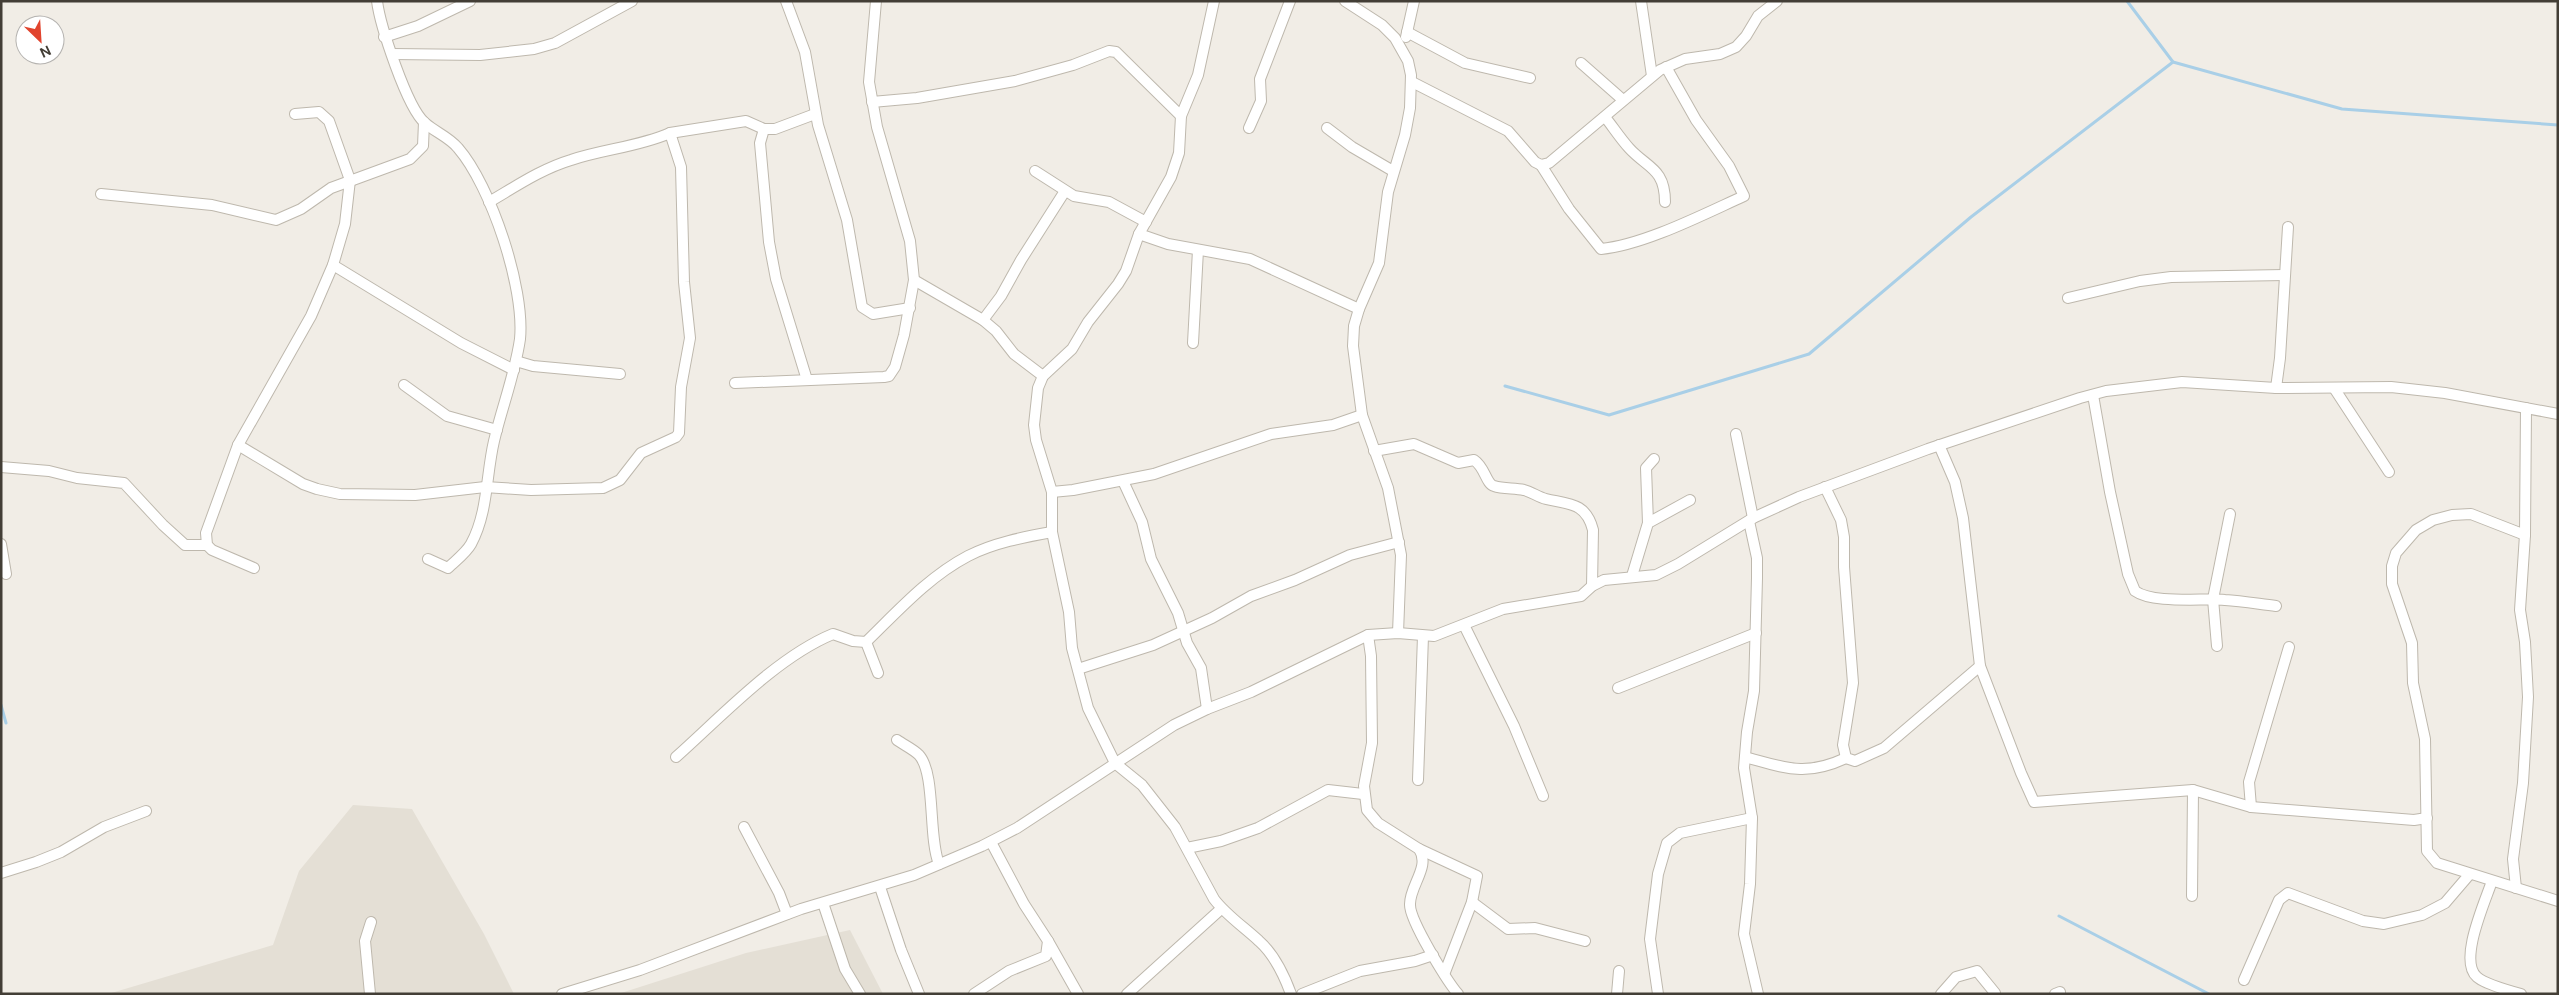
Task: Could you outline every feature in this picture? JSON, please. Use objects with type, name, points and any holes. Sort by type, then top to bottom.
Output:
[{"type":"street","points":[[377,1],[384,36],[402,80],[424,122],[445,136],[458,148],[489,202],[506,248],[515,287],[520,336],[515,366],[497,430],[485,487],[483,514],[470,545],[448,568],[428,558]]},
{"type":"street","points":[[384,36],[418,26],[470,1]]},
{"type":"street","points":[[392,54],[480,55],[534,48],[555,43],[632,1]]},
{"type":"street","points":[[786,1],[805,52],[815,114],[847,220],[862,307],[873,314],[910,308]]},
{"type":"street","points":[[736,383],[889,376],[895,368],[910,308],[914,280],[910,241],[876,127],[869,82],[876,1]]},
{"type":"street","points":[[1214,1],[1198,75],[1181,116],[1176,165],[1139,234],[1126,271],[1118,284],[1088,322],[1072,349],[1043,376],[1038,388],[1034,425],[1036,440],[1052,492],[1052,532],[1069,612],[1072,648],[1088,708],[1115,763],[1142,785],[1176,827],[1214,899],[1221,909],[1261,942],[1282,971],[1291,994]]},
{"type":"street","points":[[1249,128],[1261,101],[1260,79],[1290,1]]},
{"type":"street","points":[[1344,1],[1382,25],[1402,48],[1408,61],[1412,82],[1405,135],[1388,192],[1379,263],[1359,309],[1354,326],[1353,346],[1362,414],[1388,488],[1399,542],[1401,555],[1398,633]]},
{"type":"street","points":[[1402,48],[1414,1]]},
{"type":"street","points":[[1641,1],[1652,76]]},
{"type":"street","points":[[1541,165],[1549,163],[1652,76],[1666,67],[1685,59],[1720,54],[1736,47],[1758,16],[1777,1]]},
{"type":"street","points":[[1407,32],[1465,63],[1530,78]]},
{"type":"street","points":[[872,102],[918,98],[1015,81],[1073,65],[1109,50],[1116,52],[1181,116]]},
{"type":"street","points":[[1581,63],[1623,100]]},
{"type":"street","points":[[1412,82],[1508,131],[1535,162],[1541,165],[1568,209],[1601,249],[1615,247],[1686,222],[1744,196],[1729,166],[1696,120],[1666,67]]},
{"type":"street","points":[[254,568],[212,550],[207,545],[206,533],[238,445],[311,316],[333,265],[345,224],[350,180],[329,121],[325,115],[319,112],[295,114]]},
{"type":"street","points":[[489,202],[539,173],[568,161],[636,145],[670,133],[746,121],[764,129],[775,129],[815,114]]},
{"type":"street","points":[[1605,117],[1630,149],[1652,167],[1662,183],[1664,202]]},
{"type":"street","points":[[101,194],[212,206],[276,220],[295,213],[331,188],[410,158],[419,152],[423,146],[424,122]]},
{"type":"street","points":[[1328,128],[1352,147],[1393,172]]},
{"type":"street","points":[[764,129],[760,143],[769,242],[776,279],[807,380]]},
{"type":"street","points":[[238,445],[303,484],[340,494],[415,495],[485,487],[531,490],[603,488],[620,480],[641,453],[672,441],[679,433],[681,387],[690,338],[684,282],[681,167],[670,133]]},
{"type":"street","points":[[1034,170],[1074,196],[1109,202],[1146,222]]},
{"type":"street","points":[[983,320],[1001,296],[1021,260],[1065,191]]},
{"type":"street","points":[[2276,388],[2280,358],[2288,227]]},
{"type":"street","points":[[1139,234],[1198,250],[1250,259],[1359,309]]},
{"type":"street","points":[[1193,343],[1198,250]]},
{"type":"street","points":[[333,265],[461,343],[515,366],[620,374]]},
{"type":"street","points":[[2068,298],[2140,281],[2171,277],[2284,275]]},
{"type":"street","points":[[914,280],[983,320],[1024,363],[1043,376]]},
{"type":"street","points":[[562,994],[640,970],[787,914],[880,887],[991,842],[1017,828],[1152,738],[1207,709],[1251,692],[1368,635],[1398,633],[1434,636],[1503,609],[1581,596],[1592,586],[1604,580],[1656,575],[1678,564],[1751,520],[1826,487],[2028,414],[2092,395],[2106,391],[2182,382],[2276,388],[2419,389],[2558,414]]},
{"type":"street","points":[[404,385],[447,416],[497,430]]},
{"type":"street","points":[[2334,388],[2388,472]]},
{"type":"street","points":[[2092,395],[2128,574],[2135,591],[2145,596],[2213,599],[2276,606]]},
{"type":"street","points":[[2516,888],[2513,858],[2523,783],[2528,697],[2525,642],[2520,610],[2525,535],[2526,408]]},
{"type":"street","points":[[1052,492],[1163,471],[1271,434],[1333,425],[1362,414]]},
{"type":"street","points":[[1736,434],[1757,558],[1754,690],[1744,757],[1752,818],[1750,884],[1744,934],[1758,994]]},
{"type":"street","points":[[1374,452],[1418,444],[1458,463],[1474,460],[1481,465],[1488,483],[1493,486],[1526,491],[1546,499],[1575,505],[1591,522],[1593,530],[1592,586]]},
{"type":"street","points":[[1939,445],[1955,482],[1963,518],[1980,666],[2034,802],[2193,790],[2251,807],[2414,820],[2426,818]]},
{"type":"street","points":[[1632,576],[1648,523],[1646,468],[1654,459]]},
{"type":"street","points":[[1,467],[49,470],[77,478],[124,483],[163,525],[185,545],[207,545]]},
{"type":"street","points":[[1123,480],[1145,531],[1151,559],[1178,612],[1183,632],[1203,677],[1207,709]]},
{"type":"street","points":[[1826,487],[1841,520],[1844,537],[1844,567],[1853,683],[1843,745],[1846,758]]},
{"type":"street","points":[[1648,523],[1690,500]]},
{"type":"street","points":[[2217,646],[2213,599],[2230,514]]},
{"type":"street","points":[[2525,535],[2471,514],[2452,515],[2433,520],[2416,530],[2396,553],[2392,566],[2392,584],[2412,643],[2413,683],[2425,739],[2427,851],[2430,857],[2437,863],[2469,875],[2558,901]]},
{"type":"street","points":[[866,642],[903,603],[961,560],[982,550],[1052,532]]},
{"type":"street","points":[[1078,669],[1153,645],[1183,632],[1251,596],[1295,580],[1350,555],[1399,542]]},
{"type":"street","points":[[1,544],[6,574]]},
{"type":"street","points":[[1464,625],[1514,726],[1543,796]]},
{"type":"street","points":[[1618,688],[1756,633]]},
{"type":"street","points":[[676,756],[770,674],[812,643],[833,634],[853,641],[866,642]]},
{"type":"street","points":[[1368,635],[1371,656],[1372,743],[1363,794],[1371,817],[1418,849],[1477,876],[1472,902],[1445,972]]},
{"type":"street","points":[[1418,780],[1423,636]]},
{"type":"street","points":[[866,642],[878,672]]},
{"type":"street","points":[[2251,807],[2248,782],[2289,647]]},
{"type":"street","points":[[1744,757],[1793,769],[1825,768],[1846,758],[1855,761],[1884,748],[1980,666]]},
{"type":"street","points":[[897,740],[912,749],[925,764],[934,849],[939,864]]},
{"type":"street","points":[[1187,848],[1221,841],[1258,828],[1328,790],[1363,794]]},
{"type":"street","points":[[2192,896],[2193,790]]},
{"type":"street","points":[[1,873],[60,852],[104,827],[146,811]]},
{"type":"street","points":[[1658,994],[1650,939],[1658,874],[1667,844],[1680,833],[1752,818]]},
{"type":"street","points":[[744,827],[779,893],[787,914]]},
{"type":"street","points":[[991,842],[1024,904],[1048,941],[1078,994]]},
{"type":"street","points":[[1418,849],[1422,855],[1423,863],[1410,905],[1433,955],[1458,994]]},
{"type":"street","points":[[2244,980],[2279,900],[2288,893],[2363,921],[2384,924],[2422,915],[2444,903],[2469,875]]},
{"type":"street","points":[[2492,881],[2469,952],[2471,969],[2478,978],[2521,994]]},
{"type":"street","points":[[880,887],[901,950],[919,994]]},
{"type":"street","points":[[1472,902],[1508,929],[1535,928],[1585,941]]},
{"type":"street","points":[[822,903],[845,969],[860,994]]},
{"type":"street","points":[[1128,994],[1221,909]]},
{"type":"street","points":[[370,994],[365,941],[371,922]]},
{"type":"street","points":[[974,994],[1009,971],[1046,956],[1048,941]]},
{"type":"street","points":[[1302,994],[1360,971],[1415,961],[1433,955]]},
{"type":"street","points":[[1618,994],[1619,971]]},
{"type":"street","points":[[1941,994],[1956,977],[1977,971],[1995,993]]},
{"type":"street","points":[[2055,994],[2060,992],[2060,994]]},
{"type":"shaded area","points":[[353,805],[412,809],[484,934],[514,994],[108,994],[273,945],[299,871]]},
{"type":"shaded area","points":[[850,930],[883,994],[618,994],[746,953]]},
{"type":"waterway","points":[[2127,1],[2173,62],[2342,109],[2558,125]]},
{"type":"waterway","points":[[1505,386],[1609,415],[1809,354],[1971,217],[2173,62]]},
{"type":"waterway","points":[[1,705],[6,723]]},
{"type":"waterway","points":[[2059,916],[2209,994]]}]
